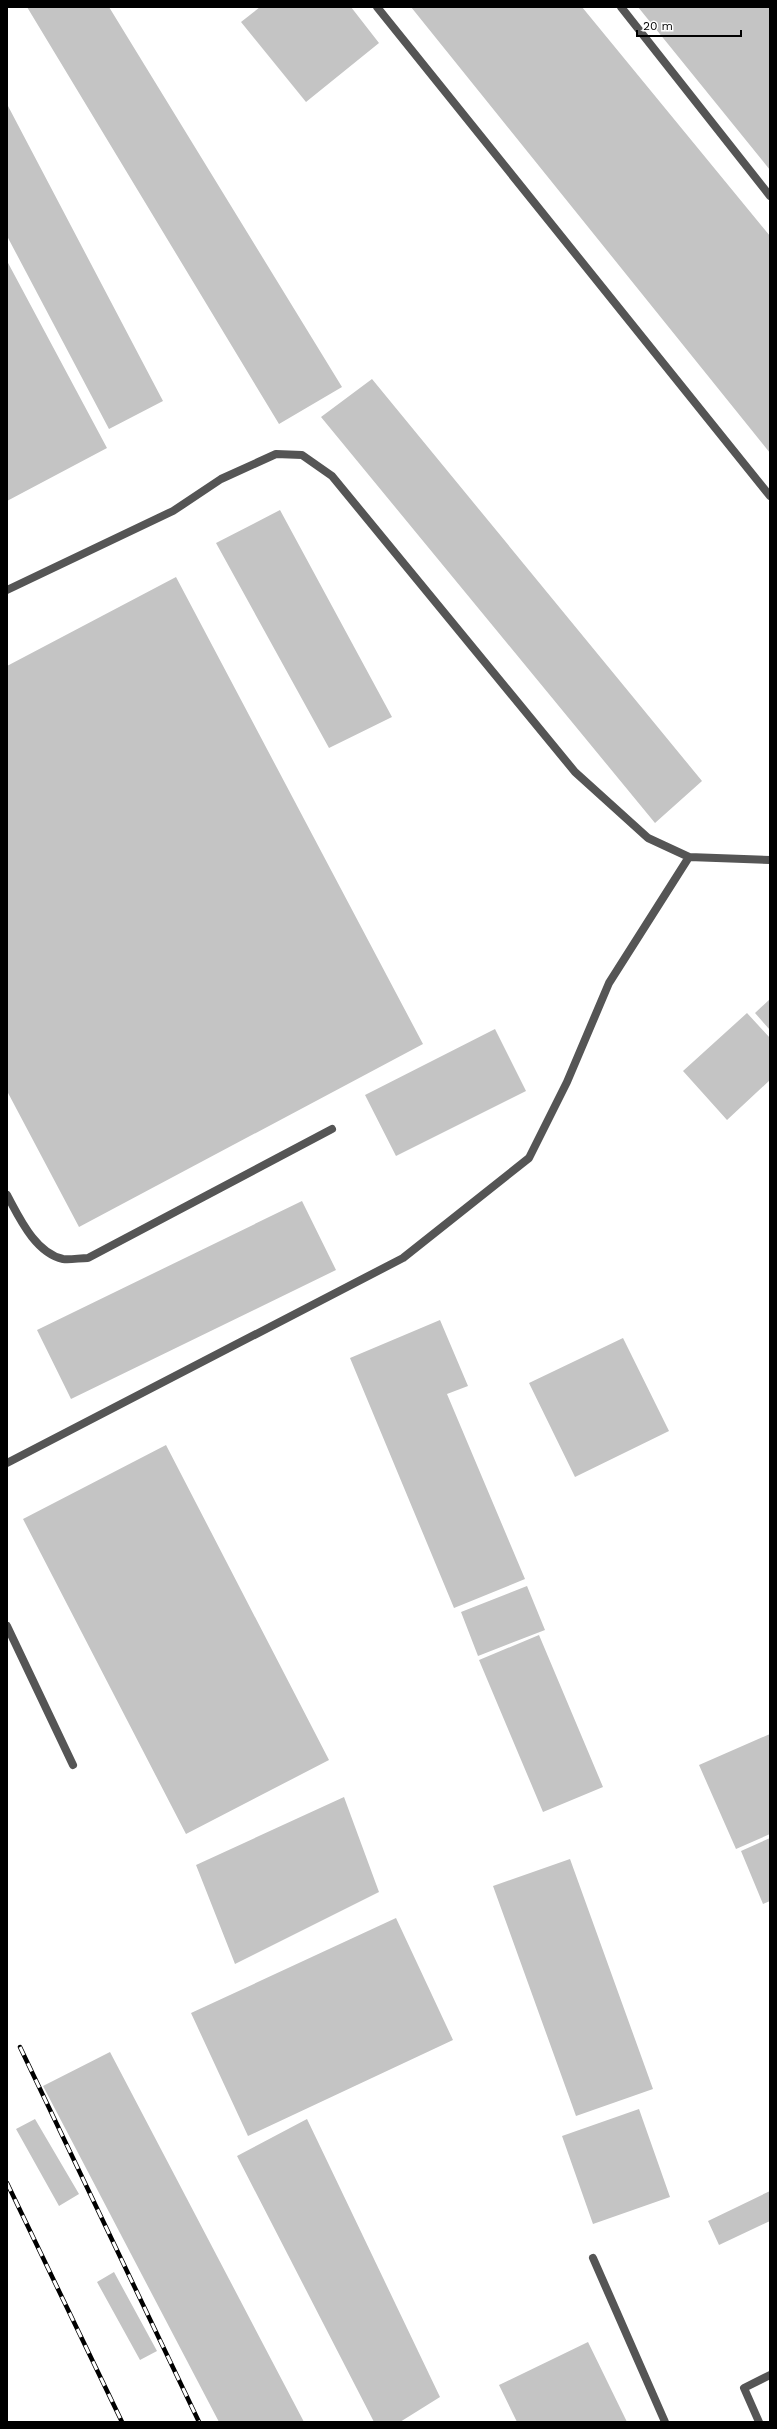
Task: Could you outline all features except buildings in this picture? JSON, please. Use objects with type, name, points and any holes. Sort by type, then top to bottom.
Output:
[{"type":"lane","points":[[377,7],[770,496]]},
{"type":"lane","points":[[621,7],[770,196]]},
{"type":"lane","points":[[7,590],[173,511],[221,480],[276,454],[302,455],[332,476],[575,772],[648,838],[689,857],[770,860]]},
{"type":"lane","points":[[7,1463],[403,1258],[529,1158],[567,1082],[609,983],[689,857]]},
{"type":"lane","points":[[7,1195],[25,1228],[42,1247],[62,1258],[88,1258],[332,1129]]},
{"type":"lane","points":[[7,1626],[73,1765]]},
{"type":"lane","points":[[593,2258],[665,2422]]},
{"type":"lane","points":[[759,2422],[744,2388],[770,2375]]},
{"type":"railway","points":[[20,2047],[199,2422]]},
{"type":"railway","points":[[7,2183],[122,2422]]}]
